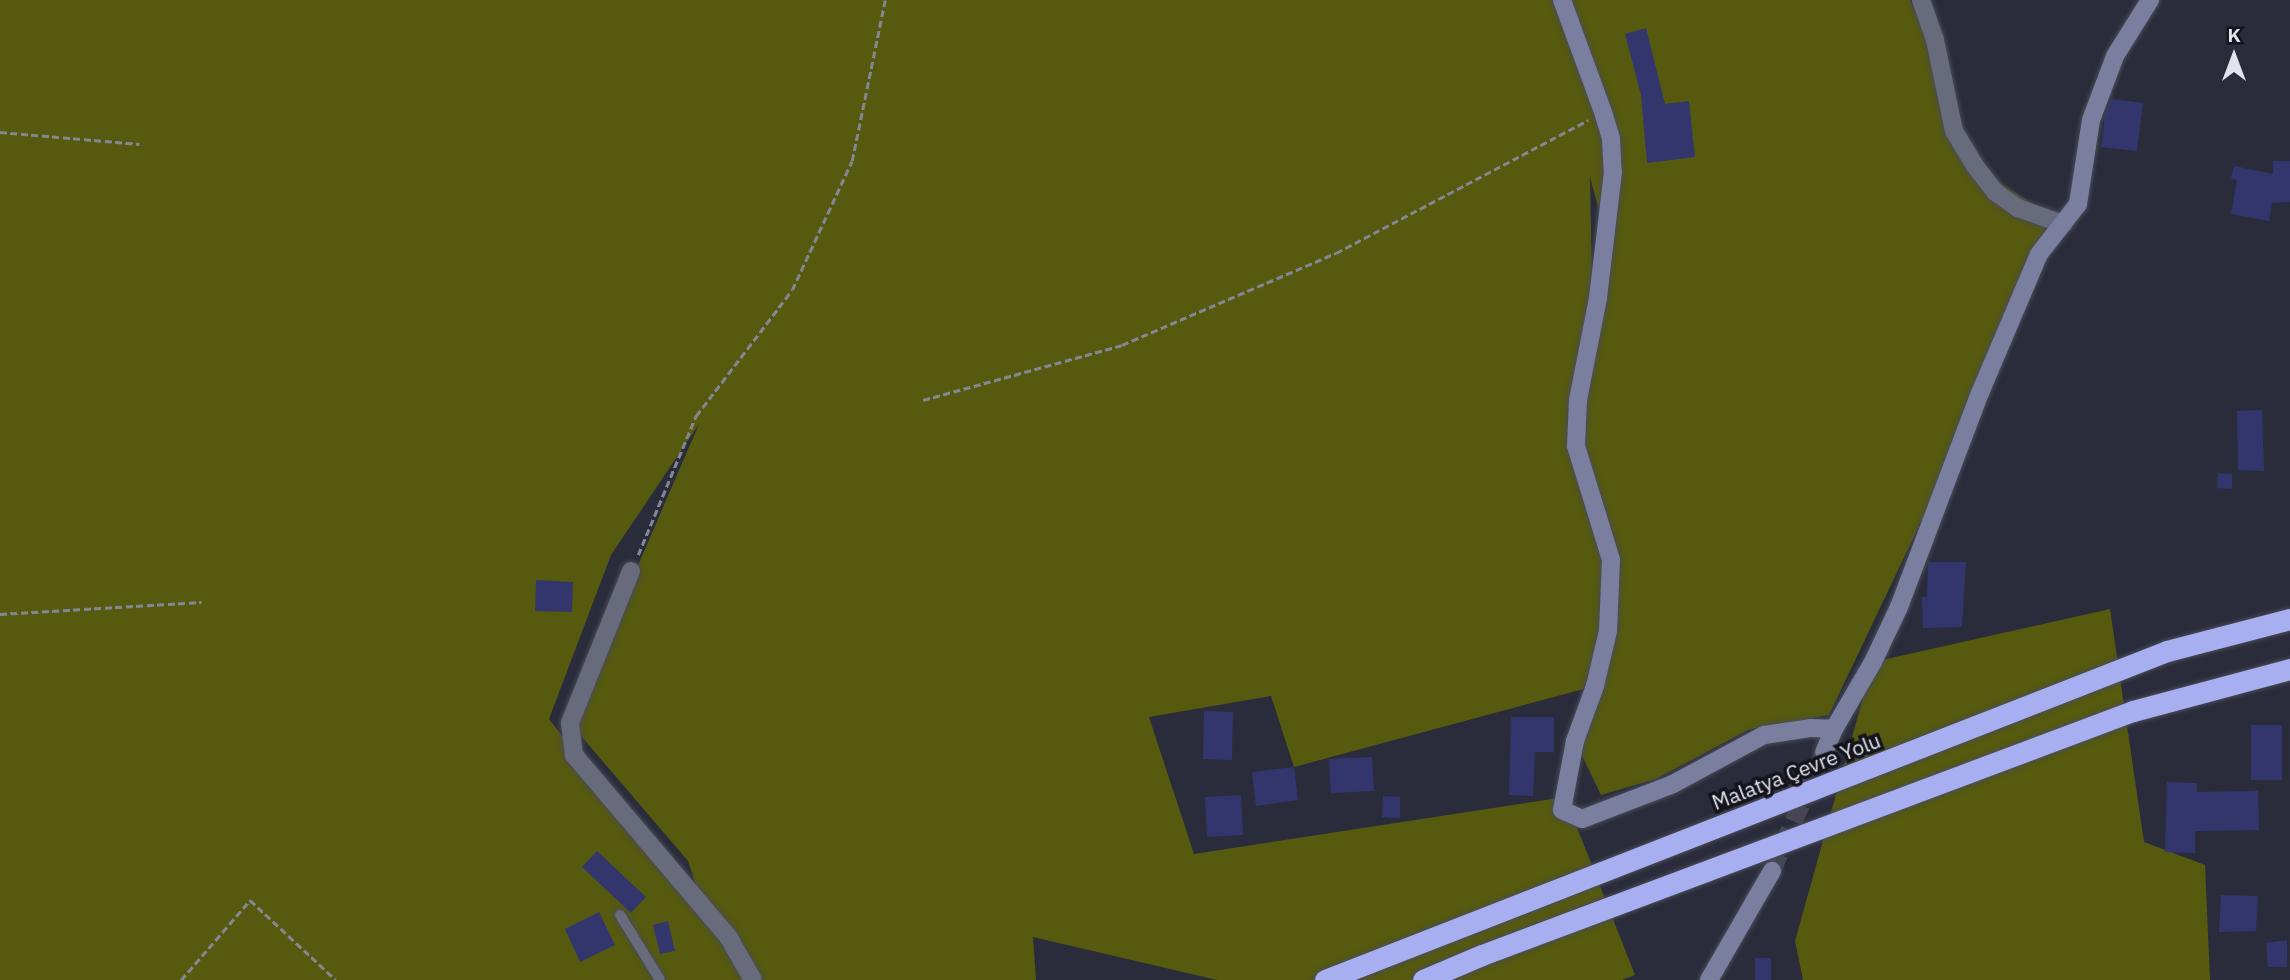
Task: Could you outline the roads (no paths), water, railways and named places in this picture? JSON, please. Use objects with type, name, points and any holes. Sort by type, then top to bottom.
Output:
[{"type":"highway","name":"Malatya Çevre Yolu","points":[[1325,980],[2166,652],[2290,619]]},
{"type":"highway","points":[[1423,980],[1482,955],[2133,711],[2290,669]]},
{"type":"street","points":[[1562,0],[1603,112],[1611,139],[1613,172],[1598,298],[1578,400],[1576,446],[1611,560],[1608,631],[1595,686],[1575,741],[1562,810],[1582,819],[1673,783],[1764,735],[1834,729]]},
{"type":"street","points":[[1921,0],[1935,40],[1954,131],[1975,166],[1995,192],[2018,208],[2063,224]]},
{"type":"street","points":[[1824,752],[1834,729],[1873,663],[1899,607],[1980,393],[2039,254],[2078,204],[2091,120],[2115,56],[2150,0]]},
{"type":"street","points":[[631,571],[570,723],[574,755],[729,938],[752,980]]},
{"type":"street","points":[[1709,980],[1772,871]]},
{"type":"lane","points":[[620,915],[660,980]]},
{"type":"tunnel","points":[[1772,871],[1824,752]]}]
